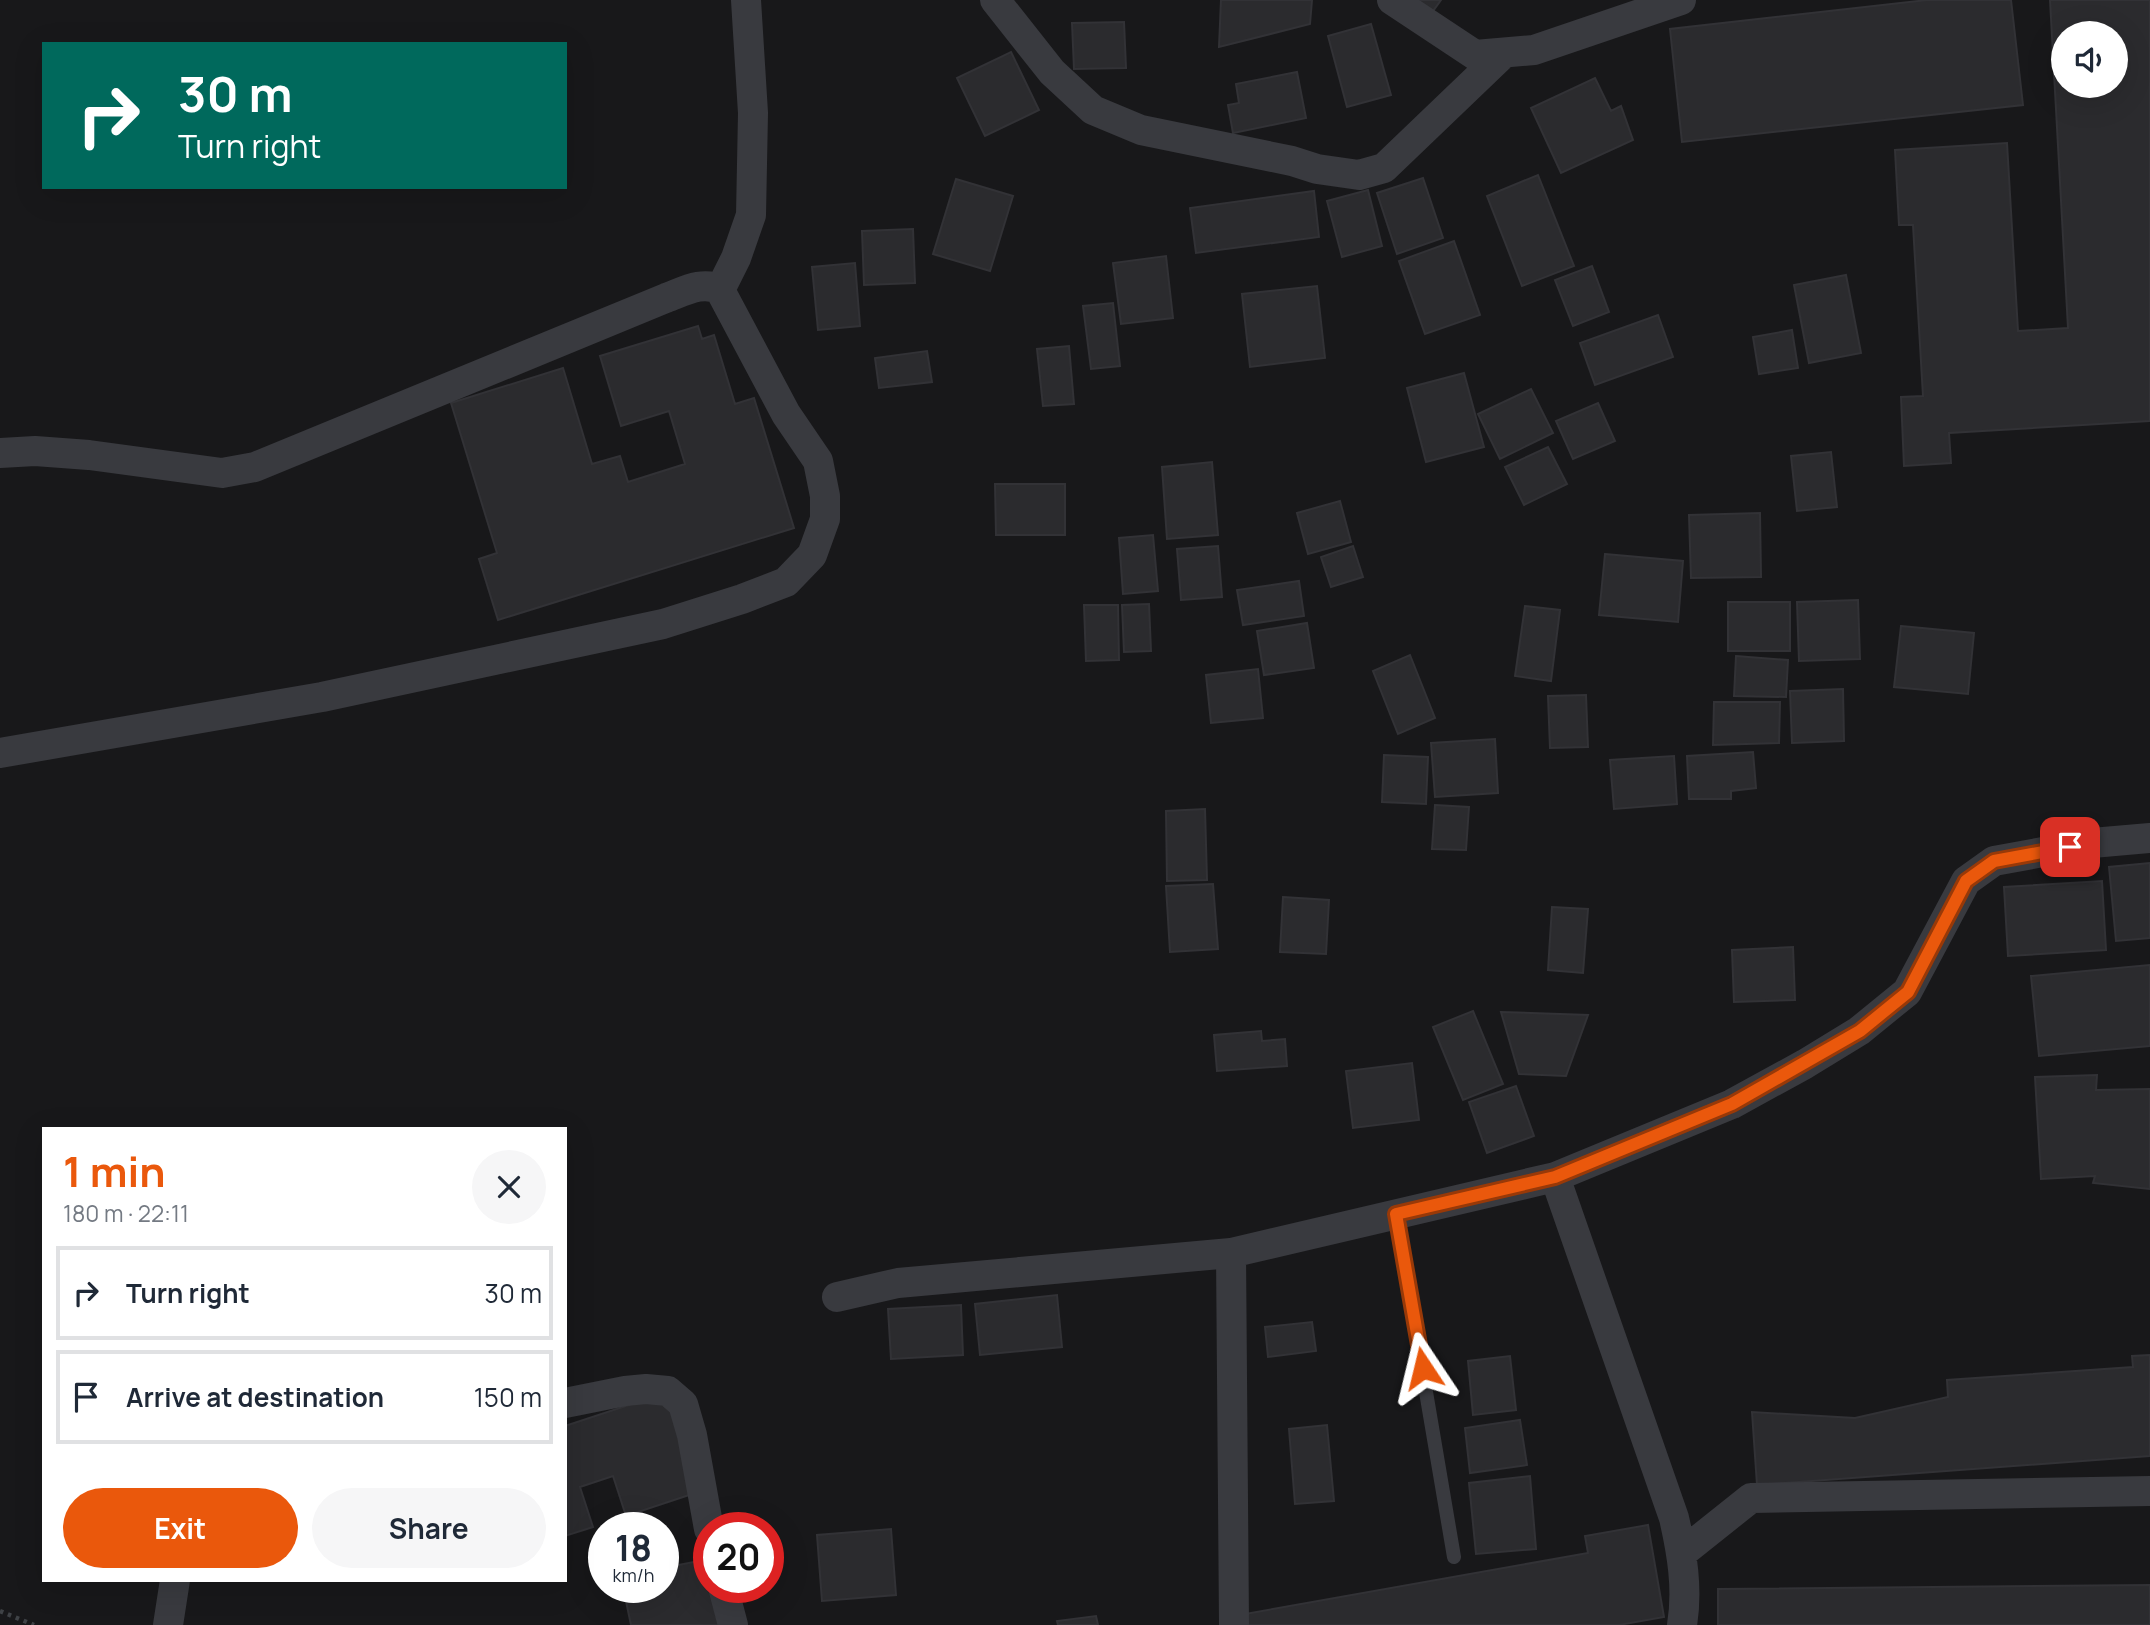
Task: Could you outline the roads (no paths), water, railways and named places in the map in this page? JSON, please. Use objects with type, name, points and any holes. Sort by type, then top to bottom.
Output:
[{"type":"street","points":[[720,290],[736,258],[751,215],[753,113],[746,0]]},
{"type":"street","points":[[996,0],[1052,72],[1093,110],[1141,130],[1292,161],[1317,169],[1359,175],[1384,168],[1504,53]]},
{"type":"street","points":[[1392,0],[1475,55],[1534,50],[1681,0]]},
{"type":"street","points":[[0,453],[35,451],[89,455],[222,473],[255,467],[666,298],[697,287],[713,286],[720,290],[786,414],[818,461],[825,496],[825,519],[811,555],[786,582],[663,624],[322,697],[0,753]]},
{"type":"street","points":[[837,1297],[898,1283],[1231,1253],[1555,1177],[1732,1104],[1860,1031],[1908,992],[1966,881],[1994,861],[2092,843],[2150,838]]},
{"type":"street","points":[[1555,1177],[1674,1518],[1682,1553],[1682,1625]]},
{"type":"street","points":[[1231,1253],[1234,1625]]},
{"type":"street","points":[[567,1403],[625,1391],[668,1391],[683,1404],[692,1435],[706,1512]]},
{"type":"street","points":[[1682,1553],[1751,1498],[2150,1491]]},
{"type":"street","points":[[168,1625],[175,1582]]},
{"type":"street","points":[[727,1603],[733,1625]]},
{"type":"lane","points":[[1396,1214],[1454,1557]]}]
